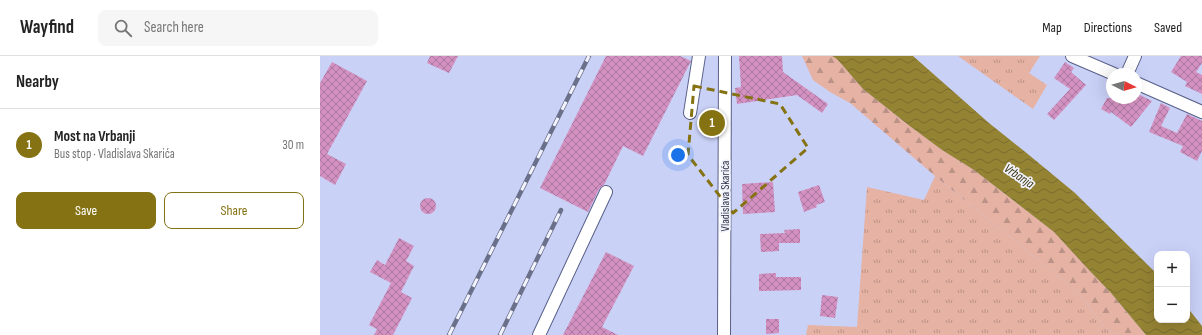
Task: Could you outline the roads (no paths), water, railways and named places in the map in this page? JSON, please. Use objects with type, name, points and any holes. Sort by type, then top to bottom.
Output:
[{"type":"street","points":[[690,113],[699,56]]},
{"type":"street","name":"Vladislava Skarića","points":[[724,335],[725,56]]},
{"type":"street","points":[[1072,56],[1106,71]]},
{"type":"street","points":[[1130,68],[1135,56]]},
{"type":"street","points":[[1142,86],[1202,112]]},
{"type":"street","points":[[539,335],[606,192]]},
{"type":"water","name":"Vrbanja","points":[[832,56],[913,56],[989,123],[1075,193],[1154,271],[1154,323],[1190,323],[1190,311],[1202,326],[1202,335],[1146,335],[1111,293],[1054,232],[974,170],[942,150],[863,89],[837,59]]},
{"type":"railway","points":[[449,335],[589,56]]},
{"type":"railway","points":[[500,335],[561,210]]},
{"type":"place","name":"Most na Vrbanji","points":[[712,123]]}]
